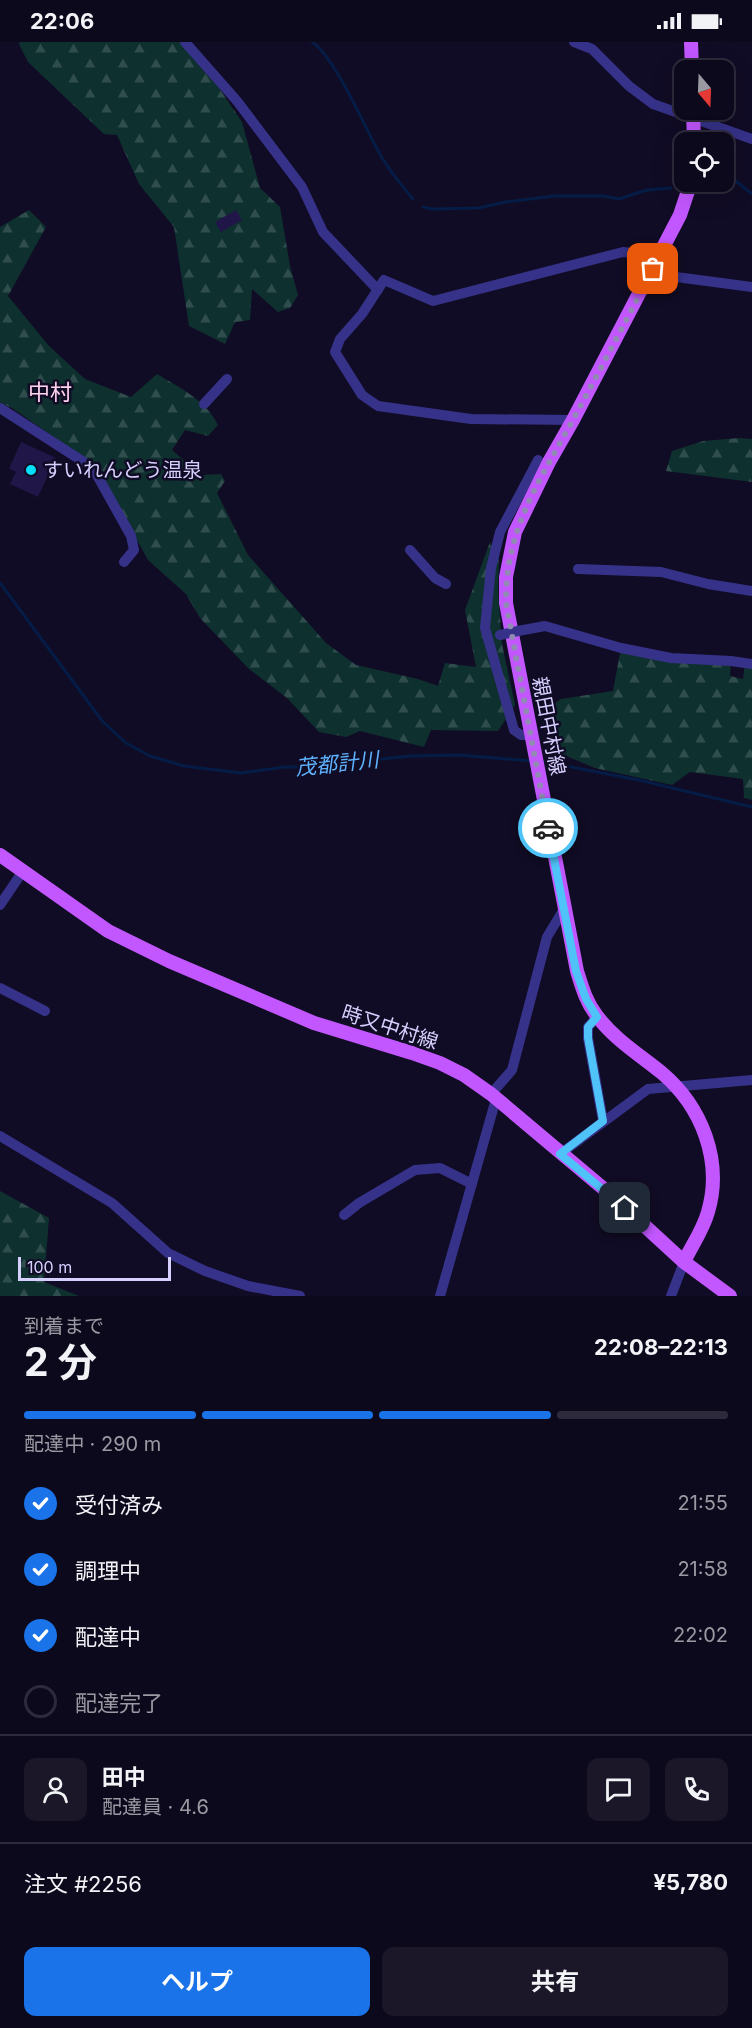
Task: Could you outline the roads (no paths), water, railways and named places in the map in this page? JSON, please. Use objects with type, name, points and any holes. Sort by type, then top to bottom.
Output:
[{"type":"main road","points":[[691,42],[692,60]]},
{"type":"main road","name":"親田中村線","points":[[684,1262],[702,1229],[708,1211],[712,1192],[710,1148],[698,1116],[677,1088],[597,1017],[586,999],[576,971],[540,783],[506,603],[506,577],[515,532],[549,462],[656,263],[680,214],[688,192]]},
{"type":"main road","name":"時又中村線","points":[[0,855],[108,930],[169,961],[314,1023],[440,1063],[464,1075],[494,1097],[610,1194],[684,1262],[730,1296]]},
{"type":"street","points":[[185,42],[237,101],[302,187],[323,232],[378,290]]},
{"type":"street","points":[[574,42],[592,49],[629,86],[653,104],[674,109]]},
{"type":"street","points":[[707,120],[752,139]]},
{"type":"street","points":[[573,420],[471,419],[378,406],[362,396],[335,352],[340,339],[362,314],[384,280],[433,301],[623,252],[656,263],[676,277],[752,287]]},
{"type":"street","points":[[204,404],[227,379]]},
{"type":"street","points":[[0,408],[93,468],[131,536],[134,550],[124,562]]},
{"type":"street","points":[[531,735],[521,735],[514,730],[485,628],[491,568],[500,532],[537,460]]},
{"type":"street","points":[[410,550],[435,578],[446,584]]},
{"type":"street","points":[[578,569],[661,572],[708,584],[752,591]]},
{"type":"street","points":[[487,637],[545,626],[621,648],[671,658],[752,664]]},
{"type":"street","points":[[0,905],[23,871]]},
{"type":"street","points":[[440,1296],[494,1097],[512,1070],[547,937],[564,909]]},
{"type":"street","points":[[0,988],[45,1011]]},
{"type":"street","points":[[597,1017],[588,1027],[588,1038],[603,1121]]},
{"type":"street","points":[[560,1154],[648,1089],[752,1080]]},
{"type":"street","points":[[0,1136],[112,1203],[168,1253],[206,1271],[248,1286],[300,1296]]},
{"type":"street","points":[[344,1215],[359,1203],[415,1170],[440,1168],[472,1184]]},
{"type":"street","points":[[671,1296],[684,1262]]},
{"type":"waterway","points":[[312,42],[329,60],[383,159],[413,199]]},
{"type":"waterway","points":[[734,180],[752,194]]},
{"type":"waterway","points":[[423,207],[432,209],[478,208],[554,196],[604,196],[619,199],[647,190],[671,188]]},
{"type":"waterway","name":"茂都計川","points":[[0,583],[103,722],[126,743],[150,756],[184,766],[241,773],[411,756],[459,755],[533,761]]},
{"type":"waterway","name":"茂都計川","points":[[540,761],[639,780],[752,807]]},
{"type":"place","name":"すいれんどう温泉","points":[[31,470]]},
{"type":"district","name":"中村","points":[[50,392]]}]
